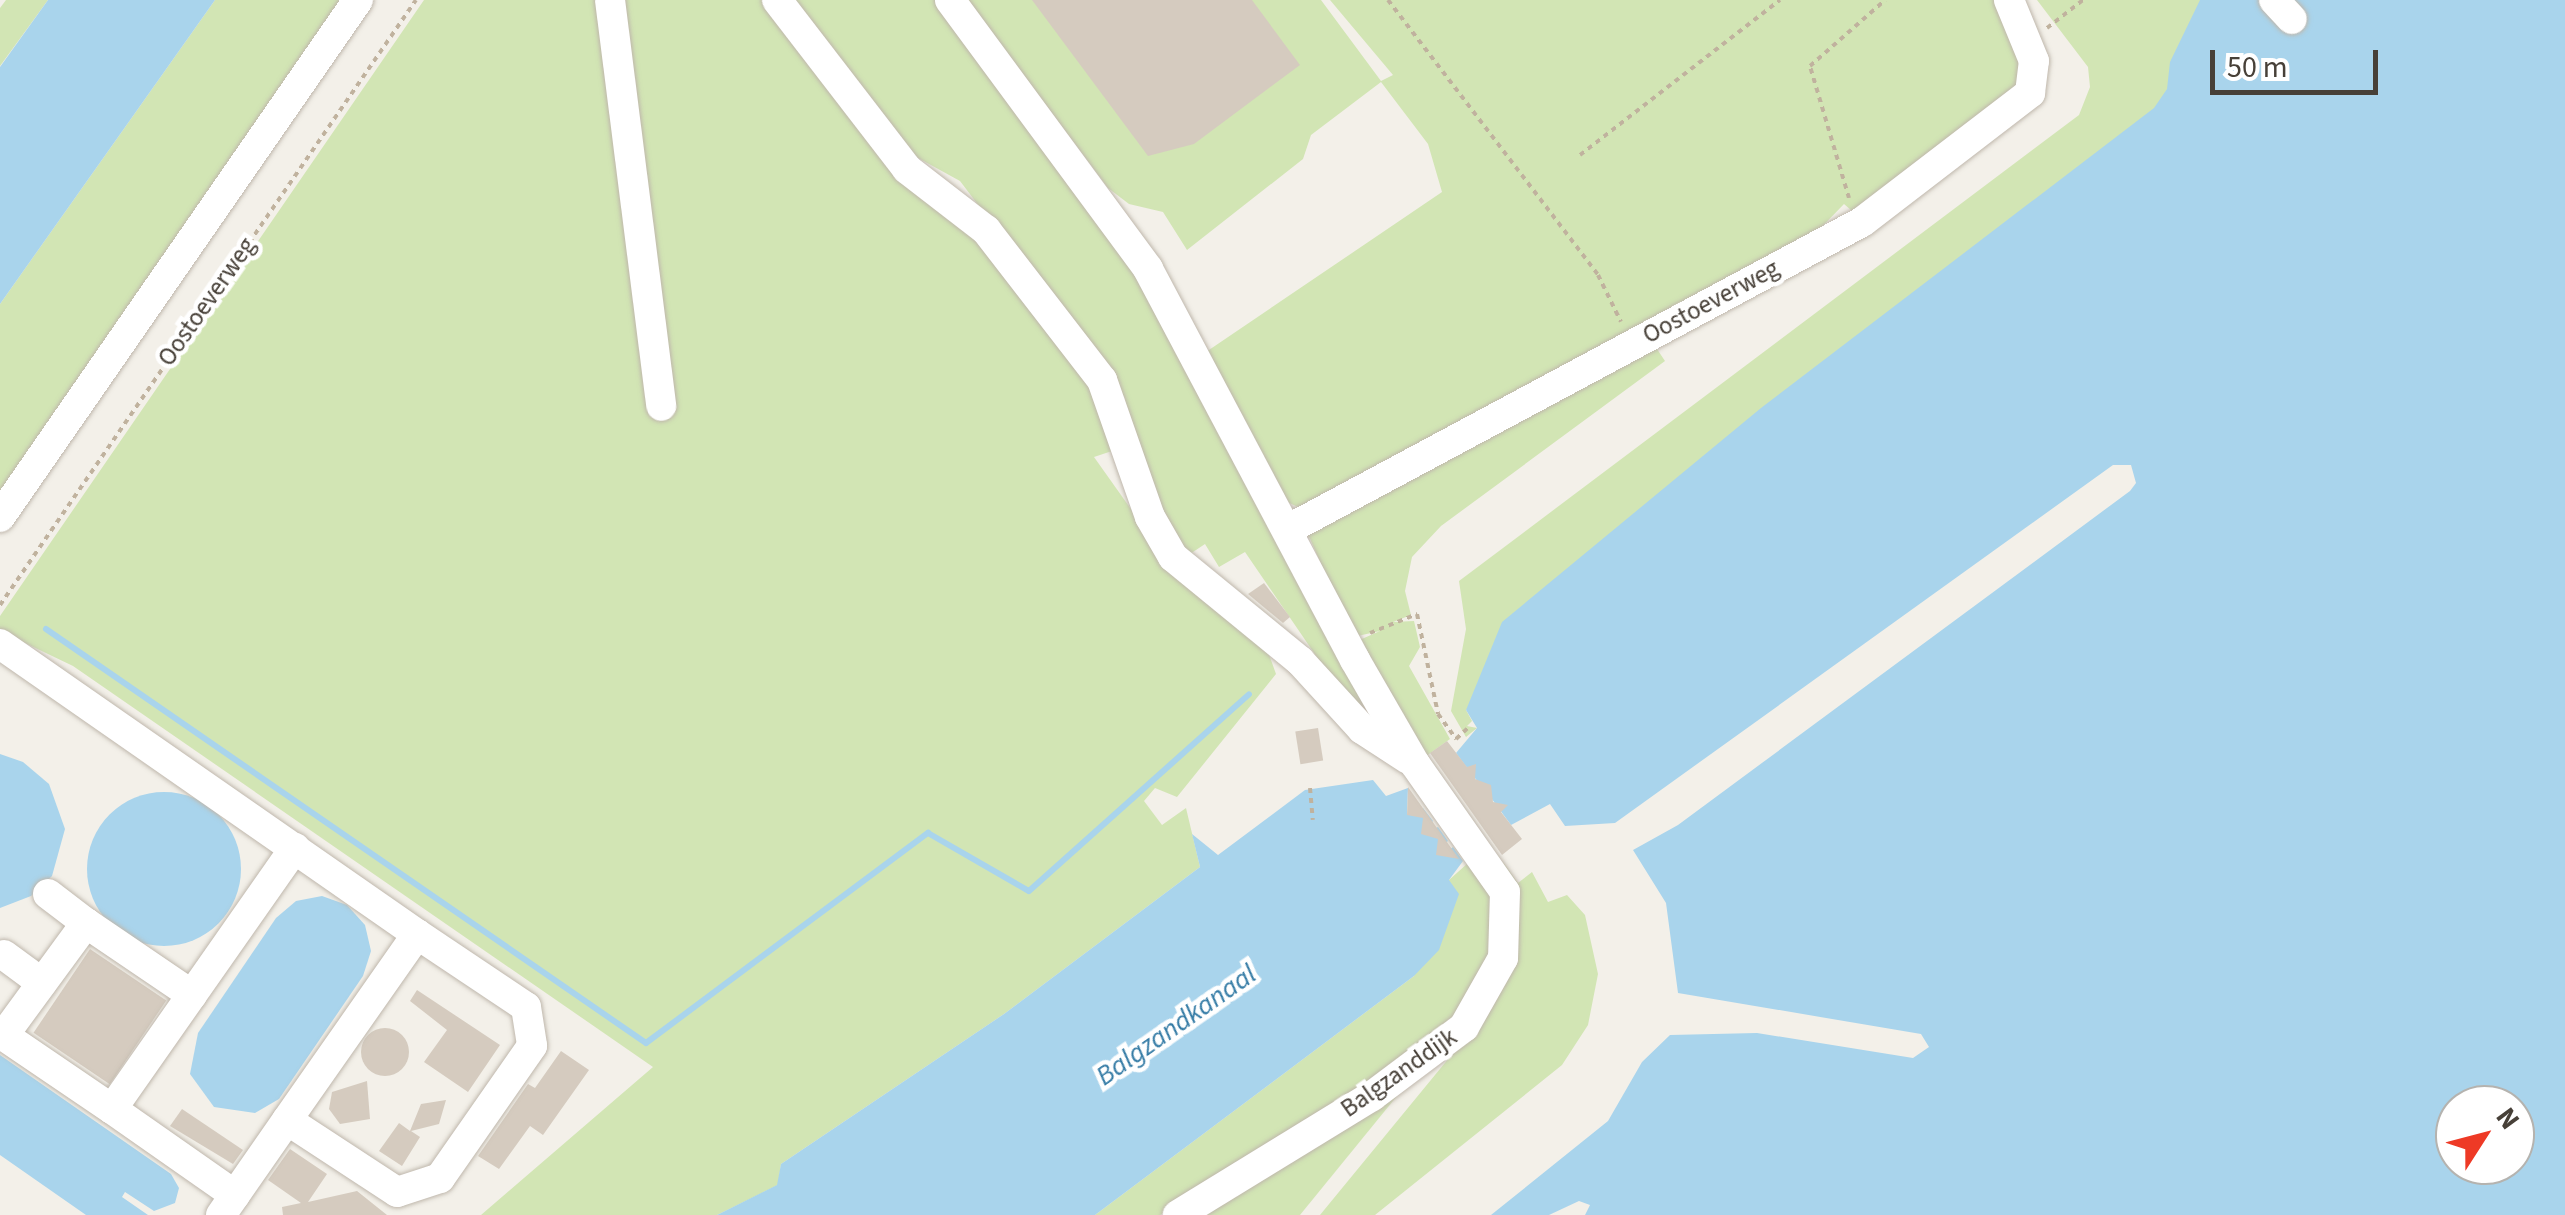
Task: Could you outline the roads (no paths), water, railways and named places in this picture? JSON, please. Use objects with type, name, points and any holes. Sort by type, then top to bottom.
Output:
[{"type":"street","name":"Oostoeverweg","points":[[0,516],[358,0]]},
{"type":"street","points":[[610,0],[661,406]]},
{"type":"street","points":[[777,0],[907,170],[986,230],[1102,380],[1150,517],[1173,557],[1300,662],[1362,729],[1415,764]]},
{"type":"street","points":[[950,0],[1148,269],[1415,764]]},
{"type":"street","name":"Oostoeverweg","points":[[1286,530],[1862,222],[2023,101],[2035,72],[2009,0]]},
{"type":"street","points":[[0,644],[526,1007],[534,1027],[532,1046],[440,1178],[397,1204],[287,1120]]},
{"type":"street","name":"Balgzanddijk","points":[[1178,1215],[1427,1058],[1464,1026],[1489,992],[1503,958],[1505,892],[1415,764]]},
{"type":"street","points":[[112,1109],[295,848]]},
{"type":"street","points":[[48,894],[192,995]]},
{"type":"street","points":[[86,923],[2,1034],[112,1109],[228,1205],[417,934]]},
{"type":"street","points":[[4,954],[42,983]]},
{"type":"water","points":[[48,0],[215,0],[0,304],[0,67]]},
{"type":"water","points":[[2200,0],[2565,0],[2565,1215],[1585,1215],[1590,1205],[1579,1201],[1549,1215],[1491,1215],[1608,1121],[1642,1062],[1670,1035],[1757,1033],[1913,1058],[1929,1047],[1921,1034],[1678,993],[1666,903],[1633,850],[1678,825],[2136,483],[2131,465],[2113,465],[1615,823],[1565,826],[1550,804],[1511,825],[1486,791],[1491,785],[1483,788],[1470,772],[1476,765],[1468,769],[1456,753],[1477,728],[1466,710],[1502,622],[1761,408],[2154,108],[2167,89],[2170,62]]},
{"type":"water","points":[[0,754],[23,762],[49,784],[65,829],[52,876],[31,896],[0,908]]},
{"type":"water","name":"Balgzandkanaal","points":[[1373,780],[1386,796],[1408,788],[1407,815],[1423,808],[1433,821],[1422,834],[1438,827],[1448,841],[1438,849],[1445,853],[1453,847],[1463,861],[1449,880],[1459,894],[1439,950],[1414,976],[1095,1215],[717,1215],[777,1185],[781,1164],[1004,1014],[1200,867],[1192,834],[1218,855],[1305,790]]},
{"type":"water","points":[[164,792],[194,797],[219,814],[236,839],[241,869],[236,899],[219,924],[194,941],[164,946],[134,941],[109,924],[92,899],[87,869],[92,839],[109,814],[134,797]]},
{"type":"water","points":[[322,896],[347,905],[365,925],[371,951],[363,976],[279,1099],[255,1113],[214,1107],[190,1074],[198,1033],[276,918],[296,901]]},
{"type":"water","points":[[0,1055],[171,1174],[179,1188],[175,1203],[154,1211],[125,1192],[122,1197],[148,1215],[86,1215],[0,1155]]},
{"type":"waterway","points":[[46,629],[646,1043],[928,833],[1029,891],[1249,694]]}]
